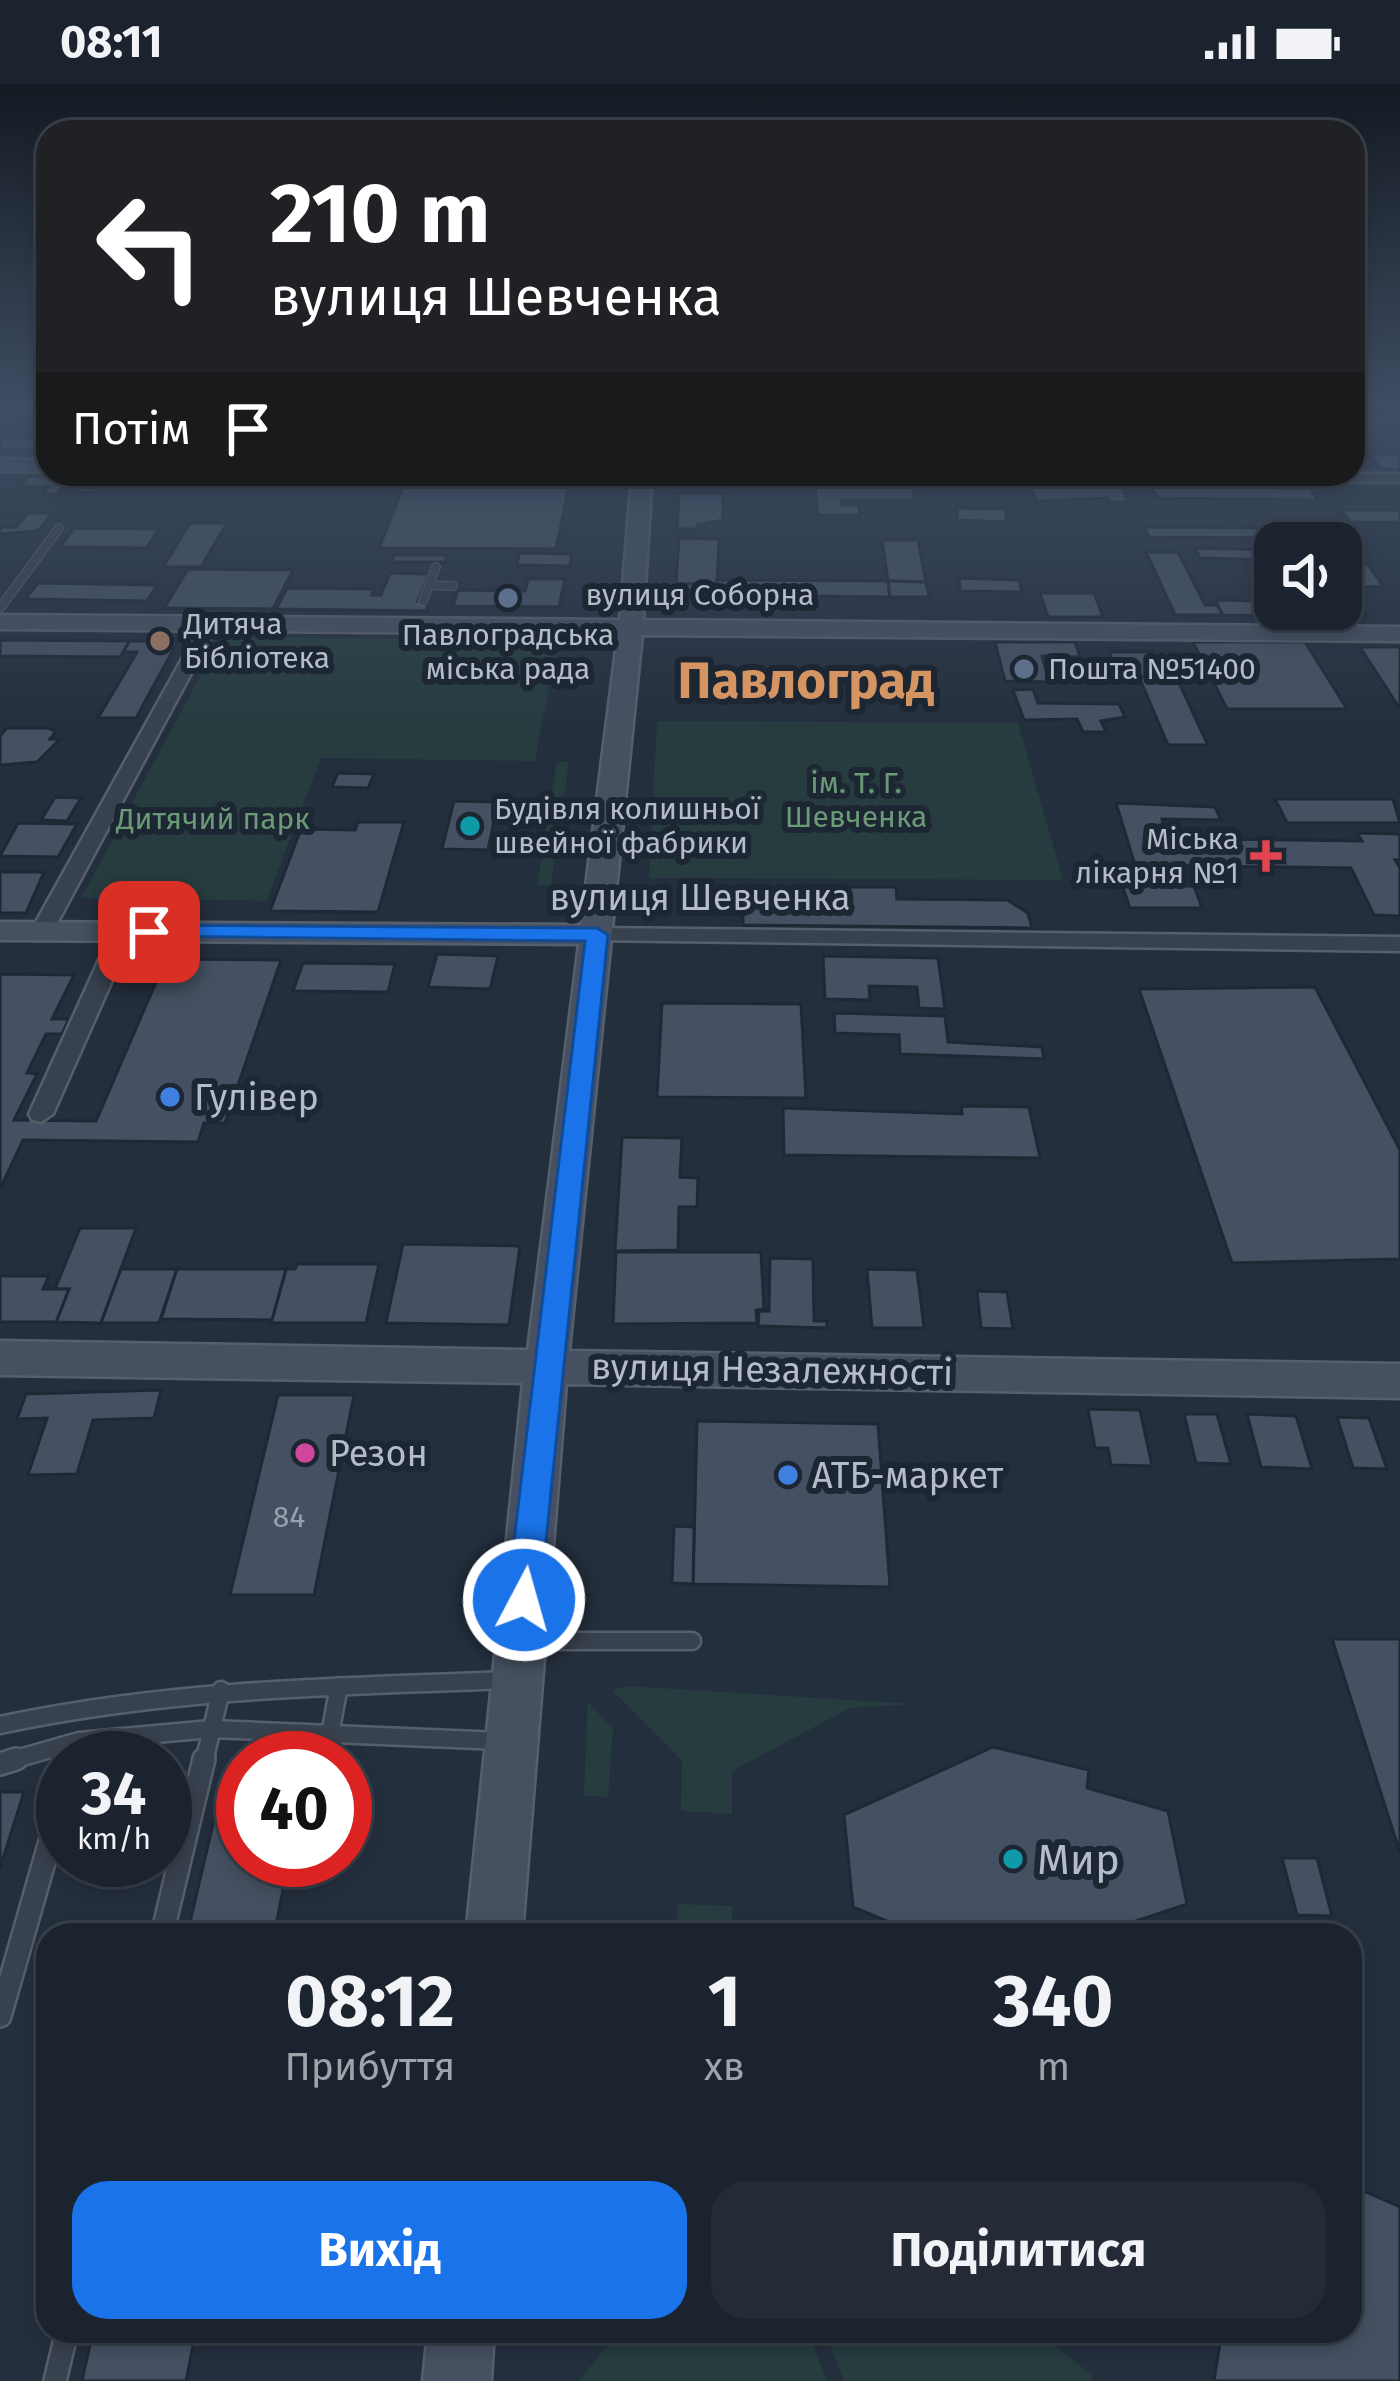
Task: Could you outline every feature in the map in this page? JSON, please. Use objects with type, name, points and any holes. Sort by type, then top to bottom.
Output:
[{"type":"street","points":[[495,1923],[547,1364],[631,627],[639,515]]},
{"type":"street","name":"вулиця Соборна","points":[[0,622],[209,625],[419,613],[631,627],[1400,634]]},
{"type":"street","points":[[42,931],[209,625]]},
{"type":"street","name":"вулиця Шевченка","points":[[0,931],[1400,944]]},
{"type":"street","points":[[41,1114],[123,932]]},
{"type":"street","name":"вулиця Незалежності","points":[[0,1358],[1400,1381]]},
{"type":"street","points":[[457,2381],[460,2343]]},
{"type":"lane","points":[[0,608],[59,528]]},
{"type":"lane","points":[[419,613],[436,567]]},
{"type":"lane","points":[[429,586],[453,586]]},
{"type":"lane","points":[[0,1725],[93,1706],[220,1690],[339,1686],[692,1641]]},
{"type":"lane","points":[[331,1731],[339,1686]]},
{"type":"lane","points":[[165,1923],[220,1690]]},
{"type":"lane","points":[[192,1732],[259,1731]]},
{"type":"lane","points":[[372,1736],[511,1742]]},
{"type":"lane","points":[[0,1764],[36,1757]]},
{"type":"lane","points":[[0,2016],[37,1887]]},
{"type":"lane","points":[[55,2381],[64,2343]]},
{"type":"green space","name":"Дитячий парк","points":[[221,637],[558,640],[535,761],[321,758],[266,901],[81,898]]},
{"type":"green space","name":"ім. Т. Г. Шевченка","points":[[657,721],[1018,723],[1063,880],[649,878]]},
{"type":"green space","points":[[557,762],[569,762],[551,885],[537,885]]},
{"type":"green space","points":[[628,1686],[915,1704],[850,1708],[732,1771],[732,1814],[681,1811],[682,1761],[612,1690]]},
{"type":"green space","points":[[588,1702],[613,1729],[608,1797],[584,1796]]},
{"type":"green space","points":[[678,1904],[732,1906],[733,1923],[677,1923]]},
{"type":"green space","points":[[609,2343],[813,2343],[827,2381],[579,2381]]},
{"type":"green space","points":[[829,2343],[1052,2343],[1093,2376],[1092,2381],[844,2381]]},
{"type":"building","points":[[26,515],[50,515],[38,531],[0,534],[0,527],[16,527]]},
{"type":"building","points":[[392,515],[563,515],[556,549],[379,548]]},
{"type":"building","points":[[678,515],[723,515],[723,520],[697,525],[697,529],[677,529]]},
{"type":"building","points":[[957,515],[1006,515],[1007,522],[957,520]]},
{"type":"building","points":[[1345,515],[1400,515],[1400,523],[1350,522]]},
{"type":"building","points":[[190,523],[227,523],[201,567],[163,567]]},
{"type":"building","points":[[1144,527],[1254,528],[1254,538],[1149,537]]},
{"type":"building","points":[[74,528],[159,529],[146,548],[60,547]]},
{"type":"building","points":[[679,538],[719,539],[717,584],[676,584]]},
{"type":"building","points":[[882,540],[918,540],[926,582],[888,581]]},
{"type":"building","points":[[1195,548],[1254,549],[1254,559],[1200,558]]},
{"type":"building","points":[[1146,552],[1178,552],[1205,605],[1217,605],[1223,615],[1175,615]]},
{"type":"building","points":[[519,553],[572,554],[570,566],[517,565]]},
{"type":"building","points":[[394,555],[447,555],[445,562],[391,562]]},
{"type":"building","points":[[1362,556],[1384,587],[1362,587]]},
{"type":"building","points":[[188,569],[293,570],[273,609],[164,608]]},
{"type":"building","points":[[390,573],[429,574],[418,601],[429,601],[426,611],[276,609],[287,588],[374,589],[372,595],[381,595]]},
{"type":"building","points":[[959,578],[1019,580],[1022,592],[960,591]]},
{"type":"building","name":"Павлоградська міська рада","points":[[528,579],[565,579],[559,607],[453,606],[458,590],[525,591]]},
{"type":"building","points":[[717,580],[888,581],[890,597],[716,595]]},
{"type":"building","points":[[888,581],[926,582],[929,597],[890,597]]},
{"type":"building","points":[[38,583],[157,585],[147,601],[25,599]]},
{"type":"building","points":[[676,584],[717,584],[716,595],[676,588]]},
{"type":"building","points":[[1040,593],[1094,593],[1103,617],[1048,617]]},
{"type":"building","points":[[1215,600],[1254,601],[1254,615],[1223,615]]},
{"type":"building","points":[[0,640],[130,641],[120,657],[0,656]]},
{"type":"building","points":[[130,641],[178,641],[136,718],[98,718],[137,652],[123,652]]},
{"type":"building","name":"Пошта №51400","points":[[995,642],[1075,642],[1080,657],[1042,656],[1049,682],[1005,681]]},
{"type":"building","points":[[1193,642],[1305,642],[1347,709],[1227,709]]},
{"type":"building","points":[[1360,647],[1400,647],[1400,709]]},
{"type":"building","points":[[1109,652],[1175,652],[1183,670],[1173,670],[1208,745],[1168,745],[1134,665],[1114,665]]},
{"type":"building","points":[[1033,689],[1038,703],[1119,704],[1125,717],[1101,721],[1106,732],[1083,732],[1077,719],[1024,720],[1013,690]]},
{"type":"building","points":[[7,728],[48,728],[56,731],[50,739],[60,739],[37,762],[0,765],[0,736]]},
{"type":"building","points":[[338,773],[374,774],[368,788],[332,787]]},
{"type":"building","points":[[55,797],[81,798],[67,821],[41,820]]},
{"type":"building","points":[[1275,799],[1393,799],[1400,823],[1287,823]]},
{"type":"building","name":"Будівля колишньої швейної фабрики","points":[[454,801],[498,802],[488,850],[442,849]]},
{"type":"building","name":"Міська лікарня №1","points":[[1116,803],[1215,807],[1221,820],[1162,819],[1173,852],[1222,853],[1217,839],[1362,841],[1357,833],[1400,834],[1400,860],[1395,860],[1400,868],[1400,916],[1374,915],[1351,868],[1135,865]]},
{"type":"building","points":[[358,822],[404,822],[378,912],[270,911],[301,829],[355,830]]},
{"type":"building","points":[[18,823],[77,824],[58,857],[0,856]]},
{"type":"building","points":[[0,872],[44,872],[26,913],[0,913]]},
{"type":"building","points":[[1122,885],[1194,886],[1202,908],[1130,908]]},
{"type":"building","points":[[825,887],[896,887],[897,899],[1007,900],[1028,913],[1032,928],[743,925],[743,915],[684,915],[684,900],[826,901]]},
{"type":"building","points":[[437,954],[498,956],[490,989],[428,987]]},
{"type":"building","points":[[823,956],[938,958],[945,1009],[919,1008],[917,987],[869,986],[870,1000],[825,999]]},
{"type":"building","name":"Гулівер","points":[[166,959],[281,960],[225,1123],[204,1123],[198,1142],[23,1140],[0,1189],[0,974],[74,975],[52,1019],[69,1019],[62,1034],[46,1034],[27,1073],[37,1074],[14,1120],[96,1121]]},
{"type":"building","points":[[303,963],[395,964],[388,992],[293,991]]},
{"type":"building","points":[[1315,987],[1400,1150],[1400,1259],[1232,1263],[1139,989]]},
{"type":"building","points":[[662,1003],[801,1004],[806,1098],[657,1097]]},
{"type":"building","points":[[834,1013],[945,1016],[948,1042],[1042,1047],[1044,1059],[900,1054],[899,1035],[835,1033]]},
{"type":"building","points":[[961,1106],[1029,1107],[1040,1158],[784,1155],[783,1108],[962,1114]]},
{"type":"building","points":[[622,1137],[682,1138],[680,1177],[698,1178],[697,1207],[679,1207],[678,1250],[615,1251]]},
{"type":"building","points":[[80,1228],[136,1228],[101,1323],[56,1322],[69,1289],[55,1289]]},
{"type":"building","points":[[403,1244],[520,1246],[509,1325],[386,1323]]},
{"type":"building","points":[[616,1252],[761,1252],[764,1309],[756,1310],[757,1323],[613,1324]]},
{"type":"building","points":[[770,1258],[813,1259],[814,1321],[827,1321],[827,1328],[758,1326],[759,1311],[769,1311]]},
{"type":"building","points":[[297,1264],[379,1264],[366,1323],[271,1323],[286,1269],[295,1269]]},
{"type":"building","points":[[121,1269],[177,1269],[159,1323],[101,1323]]},
{"type":"building","points":[[177,1269],[286,1269],[272,1320],[161,1319]]},
{"type":"building","points":[[867,1269],[917,1270],[924,1328],[872,1328]]},
{"type":"building","points":[[0,1276],[49,1276],[43,1289],[69,1289],[56,1322],[0,1322]]},
{"type":"building","points":[[977,1291],[1007,1292],[1013,1329],[981,1328]]},
{"type":"building","points":[[161,1390],[154,1418],[93,1420],[77,1474],[28,1475],[47,1418],[17,1419],[26,1394]]},
{"type":"building","points":[[278,1395],[354,1395],[314,1595],[230,1595]]},
{"type":"building","points":[[1088,1409],[1140,1410],[1152,1466],[1111,1465],[1108,1448],[1095,1448]]},
{"type":"building","points":[[1184,1414],[1217,1414],[1231,1464],[1196,1463]]},
{"type":"building","points":[[1247,1414],[1296,1416],[1312,1469],[1261,1467]]},
{"type":"building","points":[[1337,1417],[1369,1418],[1387,1469],[1353,1468]]},
{"type":"building","name":"АТБ-маркет","points":[[697,1421],[878,1424],[890,1587],[693,1584]]},
{"type":"building","points":[[674,1526],[694,1527],[693,1584],[672,1583]]},
{"type":"building","points":[[1332,1639],[1400,1639],[1400,1853]]},
{"type":"building","name":"Мир","points":[[993,1747],[1089,1770],[1087,1788],[1168,1811],[1187,1904],[1130,1923],[891,1923],[853,1907],[844,1815]]},
{"type":"building","points":[[0,1792],[24,1792],[0,1868]]},
{"type":"building","points":[[216,1811],[216,1887],[284,1887],[276,1923],[190,1923]]},
{"type":"building","points":[[1282,1858],[1317,1858],[1332,1916],[1297,1915]]},
{"type":"building","points":[[1362,2190],[1400,2207],[1400,2381],[1214,2381],[1220,2343],[1362,2343]]},
{"type":"building","points":[[90,2343],[194,2343],[186,2381],[82,2381]]},
{"type":"place","name":"Павлоградська міська рада","points":[[508,598]]},
{"type":"place","name":"Дитяча Бiблiотека","points":[[160,641]]},
{"type":"place","name":"Пошта №51400","points":[[1024,669]]},
{"type":"place","name":"Будівля колишньої швейної фабрики","points":[[470,826]]},
{"type":"place","name":"Міська лікарня №1","points":[[1266,856]]},
{"type":"place","name":"Гулівер","points":[[170,1097]]},
{"type":"place","name":"Резон","points":[[305,1453]]},
{"type":"place","name":"АТБ-маркет","points":[[788,1475]]},
{"type":"place","name":"Мир","points":[[1013,1859]]},
{"type":"district","name":"Павлоград","points":[[806,680]]},
{"type":"route","points":[[149,932],[597,935],[524,1600]]}]
